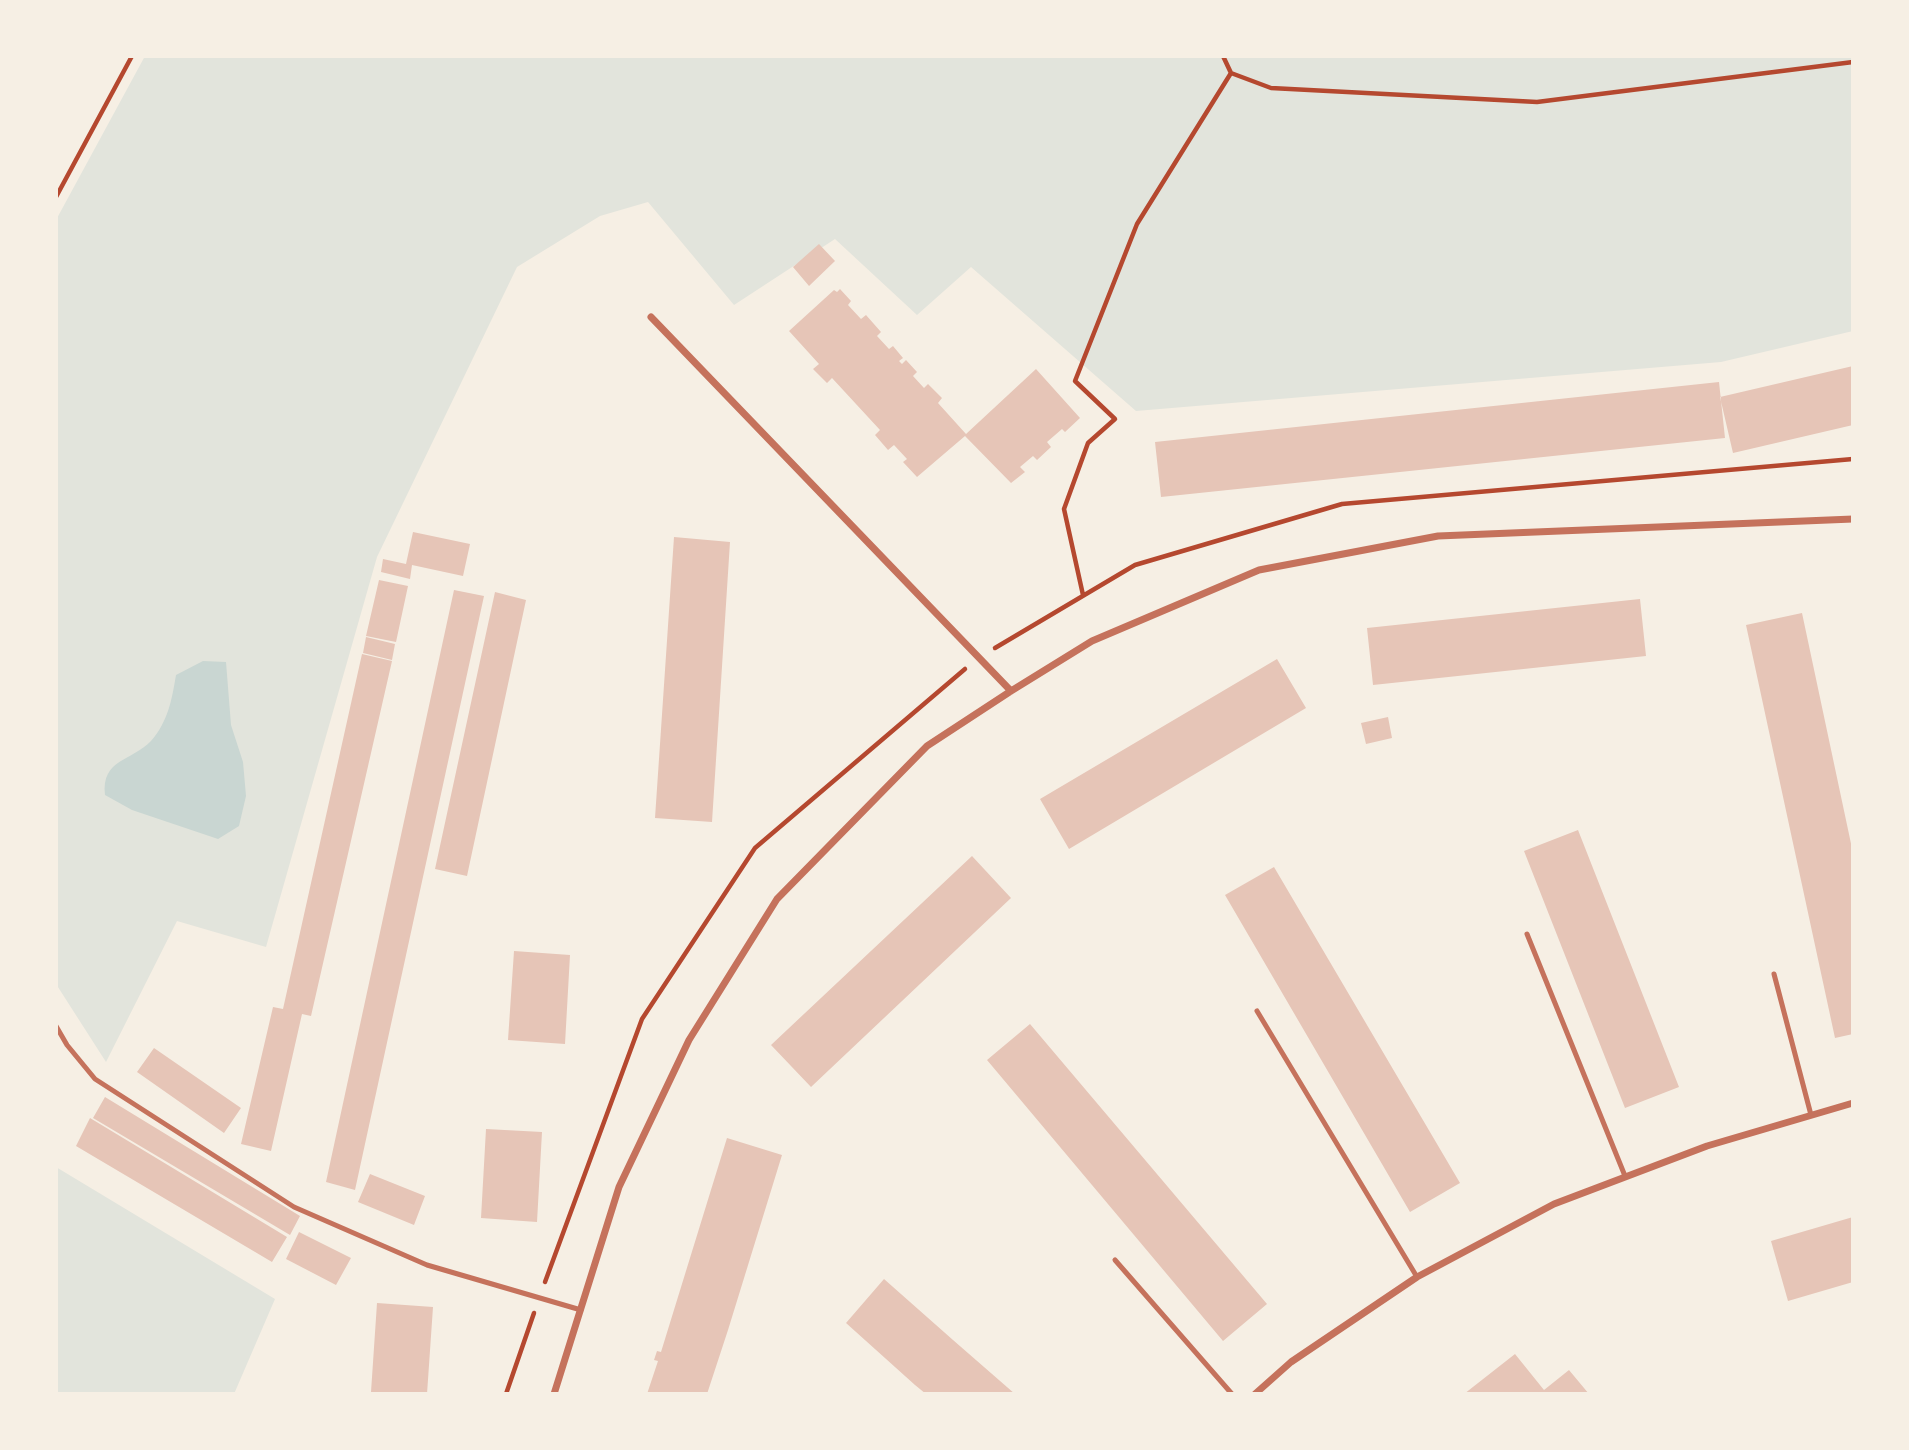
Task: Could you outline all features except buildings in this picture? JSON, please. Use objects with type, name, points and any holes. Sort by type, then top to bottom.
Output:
[{"type":"street","points":[[652,317],[1011,691]]},
{"type":"street","points":[[554,1394],[620,1187],[688,1040],[777,899],[926,746],[1092,641],[1259,569],[1438,536],[1853,519]]},
{"type":"street","points":[[1255,1394],[1291,1362],[1417,1276],[1553,1204],[1707,1146],[1853,1103]]},
{"type":"lane","points":[[1527,934],[1625,1177]]},
{"type":"lane","points":[[1774,974],[1811,1115]]},
{"type":"lane","points":[[1257,1011],[1417,1276]]},
{"type":"lane","points":[[56,1026],[67,1045],[95,1079],[294,1207],[427,1265],[581,1310]]},
{"type":"lane","points":[[1115,1260],[1232,1394]]},
{"type":"path","points":[[56,197],[132,56]]},
{"type":"path","points":[[1223,56],[1231,72],[1271,88],[1537,102],[1853,62]]},
{"type":"path","points":[[1083,595],[1064,509],[1088,443],[1115,419],[1075,381],[1137,224],[1231,72]]},
{"type":"path","points":[[506,1394],[642,1019],[755,848],[978,657],[1135,565],[1342,504],[1853,459]]},
{"type":"shaded area","points":[[145,56],[1853,56],[1853,331],[1721,362],[1136,411],[971,267],[917,315],[835,239],[734,305],[648,202],[600,216],[517,267],[377,557],[266,947],[177,921],[106,1062],[56,984],[56,220]]},
{"type":"shaded area","points":[[203,661],[226,662],[231,725],[243,762],[246,796],[239,826],[218,839],[132,810],[105,795],[105,783],[113,767],[143,748],[162,726],[176,675]]},
{"type":"shaded area","points":[[56,1167],[275,1299],[234,1394],[56,1394]]}]
